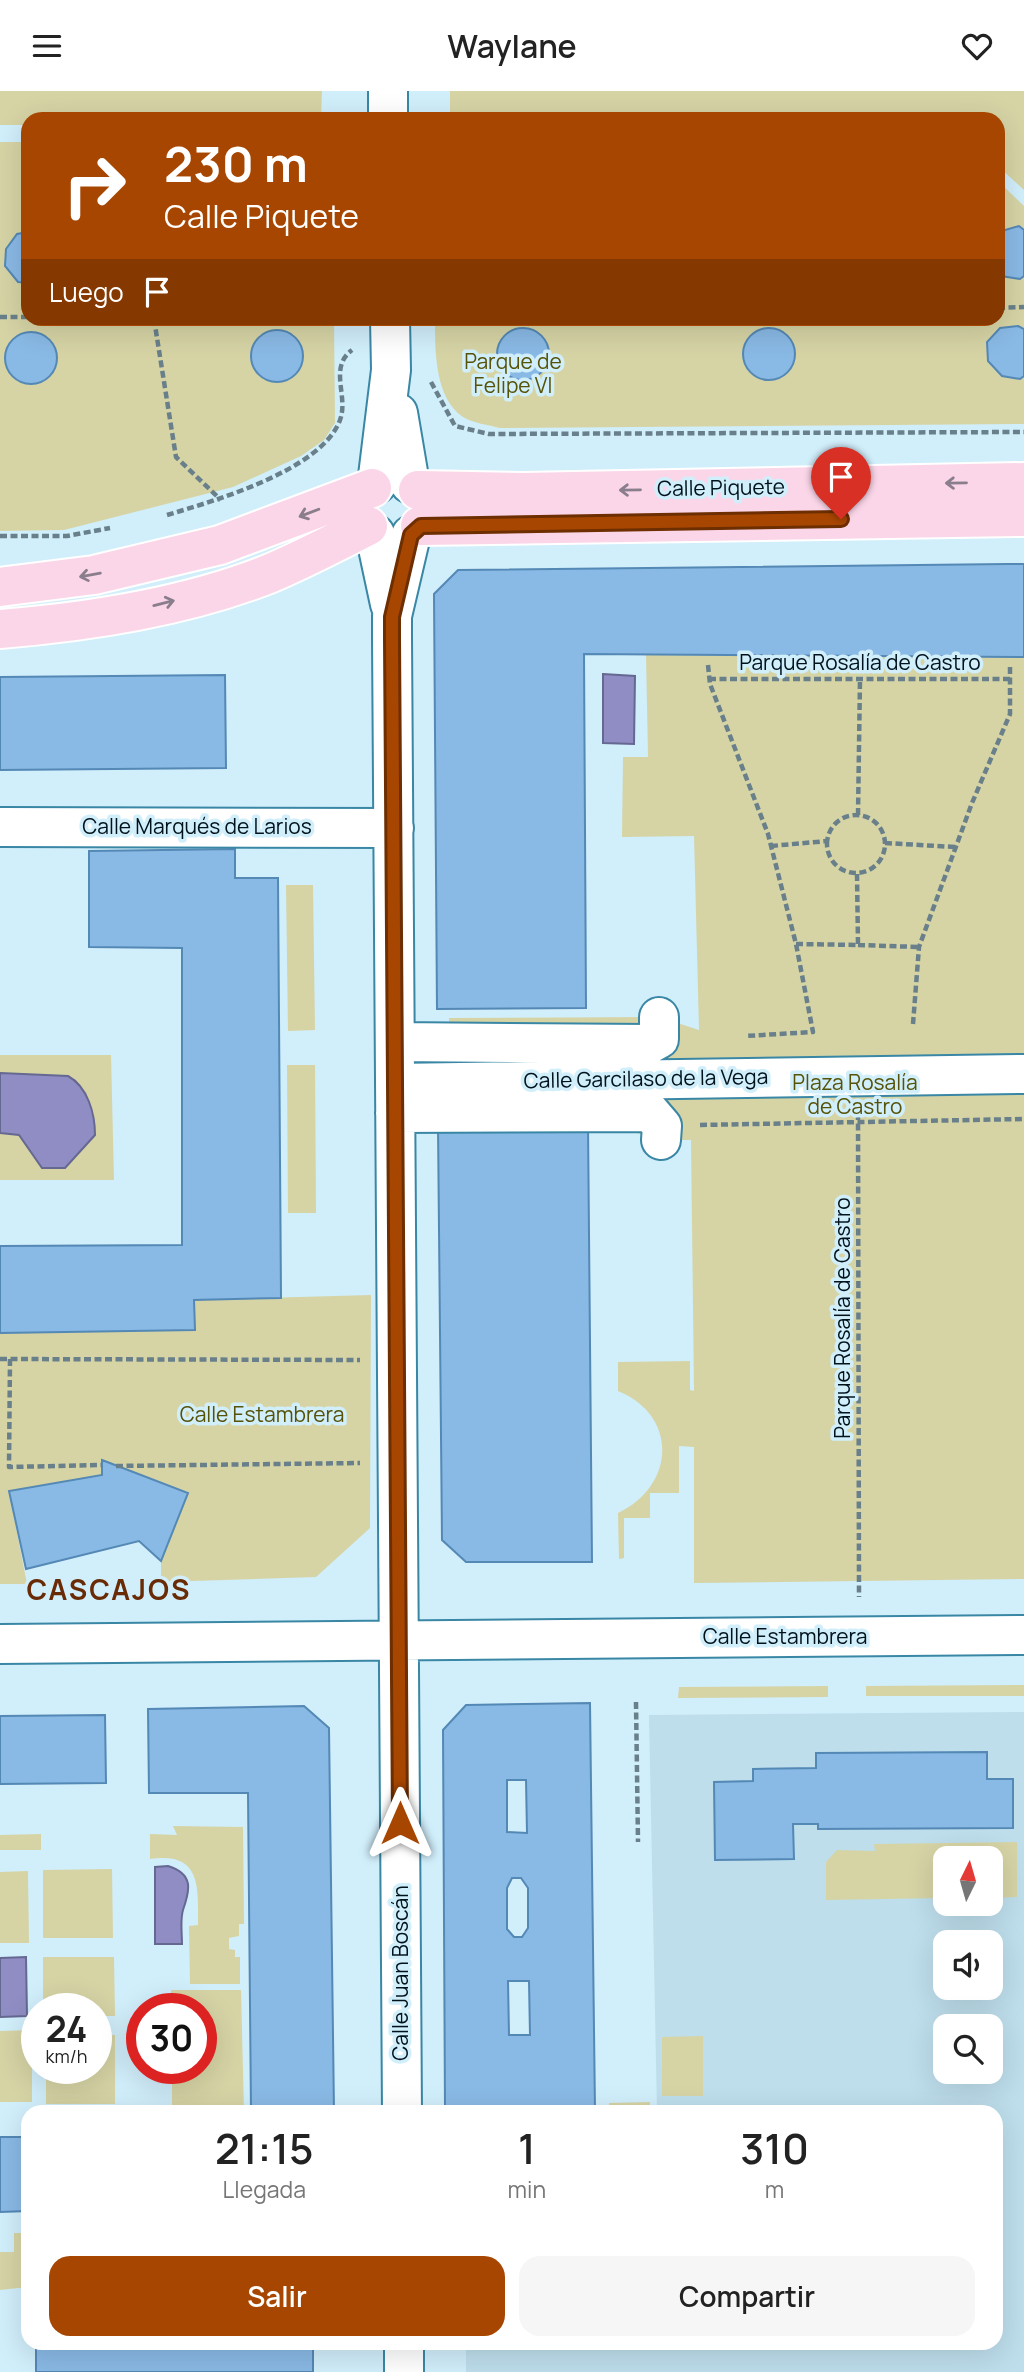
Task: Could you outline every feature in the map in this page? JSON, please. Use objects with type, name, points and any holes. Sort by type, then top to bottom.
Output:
[{"type":"main road","name":"Calle Piquete","points":[[394,508],[523,492],[1024,482]]},
{"type":"main road","name":"Calle Piquete","points":[[394,508],[1024,517]]},
{"type":"main road","points":[[0,587],[94,575],[394,508]]},
{"type":"main road","points":[[0,629],[108,617],[234,586],[272,572],[394,508]]},
{"type":"street","points":[[388,91],[388,112]]},
{"type":"street","name":"Calle Juan Boscán","points":[[391,345],[394,508],[392,617],[395,1360],[402,2105]]},
{"type":"street","name":"Calle Marqués de Larios","points":[[0,827],[394,828]]},
{"type":"street","name":"Calle Garcilaso de la Vega","points":[[395,1042],[650,1044],[659,1039],[659,1017]]},
{"type":"street","name":"Calle Garcilaso de la Vega","points":[[395,1098],[856,1076],[1024,1074]]},
{"type":"street","name":"Calle Garcilaso de la Vega","points":[[395,1098],[650,1112],[661,1133]]},
{"type":"street","name":"Calle Estambrera","points":[[0,1644],[1024,1635]]},
{"type":"street","points":[[404,2350],[404,2372]]},
{"type":"path","points":[[1005,308],[1024,307]]},
{"type":"path","points":[[0,317],[21,317]]},
{"type":"path","points":[[156,326],[176,457],[220,499],[232,506]]},
{"type":"path","points":[[161,516],[257,485],[296,465],[328,439],[341,418],[340,368],[347,354],[357,346],[391,345],[426,354],[431,385],[455,426],[489,434],[1024,432]]},
{"type":"path","points":[[0,536],[66,536],[114,527]]},
{"type":"path","name":"Parque Rosalía de Castro","points":[[708,665],[709,679],[771,846],[796,944],[813,1032]]},
{"type":"path","name":"Parque Rosalía de Castro","points":[[913,1024],[919,947],[1010,714],[1010,665]]},
{"type":"path","name":"Parque Rosalía de Castro","points":[[709,679],[1010,679]]},
{"type":"path","points":[[858,815],[860,679]]},
{"type":"path","points":[[858,815],[876,823],[885,843],[876,865],[857,874],[842,870],[834,864],[829,855],[827,841],[832,827],[839,820],[858,815]]},
{"type":"path","points":[[771,846],[827,841]]},
{"type":"path","points":[[885,843],[956,847]]},
{"type":"path","points":[[857,874],[858,945]]},
{"type":"path","points":[[796,944],[919,947]]},
{"type":"path","name":"Parque Rosalía de Castro","points":[[856,1076],[859,1123],[859,1597]]},
{"type":"path","points":[[661,1133],[859,1123],[1024,1119]]},
{"type":"path","points":[[0,1359],[395,1360]]},
{"type":"path","points":[[10,1359],[9,1467],[102,1465]]},
{"type":"path","points":[[0,1445],[9,1445]]},
{"type":"path","points":[[116,1465],[197,1462],[396,1463]]},
{"type":"path","points":[[636,1702],[638,1842]]},
{"type":"shaded area","points":[[603,674],[635,676],[634,744],[603,743]]},
{"type":"shaded area","points":[[0,1073],[68,1076],[81,1087],[92,1110],[95,1135],[65,1168],[42,1168],[19,1135],[0,1133]]},
{"type":"shaded area","points":[[1024,1712],[1024,2372],[466,2372],[466,2350],[1003,2350],[1003,2105],[657,2105],[649,1715]]},
{"type":"shaded area","points":[[168,1866],[182,1873],[188,1883],[182,1918],[182,1944],[155,1944],[155,1867]]},
{"type":"shaded area","points":[[26,1957],[27,1993],[21,1993],[21,2016],[0,2017],[0,1958]]},
{"type":"green space","points":[[0,91],[322,91],[321,112],[21,112],[21,125],[0,125]]},
{"type":"green space","points":[[450,91],[1024,91],[1024,190],[1005,172],[1005,112],[450,112]]},
{"type":"green space","points":[[0,142],[21,142],[21,326],[334,326],[335,423],[324,440],[301,456],[233,487],[64,530],[0,531]]},
{"type":"green space","name":"Parque de Felipe VI","points":[[1005,188],[1024,206],[1024,424],[500,428],[463,417],[453,409],[441,385],[436,358],[435,326],[1005,326]]},
{"type":"green space","name":"Plaza Rosalía de Castro","points":[[646,655],[1024,657],[1024,1579],[694,1583],[694,1447],[679,1446],[679,1493],[650,1493],[650,1518],[624,1518],[624,1558],[619,1559],[618,1513],[637,1501],[651,1486],[659,1469],[662,1451],[660,1433],[652,1417],[638,1402],[618,1391],[618,1362],[690,1361],[690,1390],[694,1391],[691,1140],[661,1140],[588,1119],[451,1120],[449,1018],[659,1017],[699,1030],[694,836],[622,837],[623,757],[648,757]]},
{"type":"green space","points":[[286,885],[313,885],[315,1030],[288,1031]]},
{"type":"green space","points":[[0,1055],[111,1055],[114,1180],[0,1180]]},
{"type":"green space","points":[[287,1065],[315,1065],[316,1213],[288,1213]]},
{"type":"green space","name":"Calle Estambrera","points":[[371,1295],[370,1528],[316,1577],[161,1582],[161,1561],[187,1494],[102,1460],[102,1475],[9,1491],[27,1584],[0,1584],[0,1333],[195,1330],[194,1300]]},
{"type":"green space","points":[[1024,1685],[1024,1696],[866,1696],[866,1686]]},
{"type":"green space","points":[[828,1686],[828,1697],[678,1698],[679,1687]]},
{"type":"green space","points":[[173,1826],[243,1827],[244,1924],[239,1924],[239,1936],[229,1938],[229,1949],[235,1950],[235,1957],[240,1957],[240,1984],[190,1984],[189,1926],[198,1925],[198,1898],[194,1875],[179,1861],[167,1858],[150,1859],[150,1834],[177,1835]]},
{"type":"green space","points":[[41,1834],[41,1850],[0,1850],[0,1835]]},
{"type":"green space","points":[[1017,1842],[1017,1897],[1003,1898],[1003,1846],[933,1846],[933,1898],[826,1900],[826,1862],[837,1850],[875,1851],[874,1844]]},
{"type":"green space","points":[[112,1869],[113,1938],[43,1938],[43,1870]]},
{"type":"green space","points":[[28,1871],[29,1943],[0,1943],[0,1872]]},
{"type":"green space","points":[[43,1957],[114,1957],[115,2016],[112,2016],[112,1993],[43,1993]]},
{"type":"green space","points":[[171,1990],[241,1990],[244,2105],[172,2105],[172,2084],[217,2084],[217,1993],[171,1993]]},
{"type":"green space","points":[[21,2030],[21,2084],[32,2084],[32,2102],[0,2102],[0,2031]]},
{"type":"green space","points":[[112,2035],[115,2035],[115,2104],[46,2104],[46,2084],[112,2084]]},
{"type":"green space","points":[[703,2036],[703,2096],[662,2096],[662,2037]]},
{"type":"green space","points":[[650,2102],[650,2105],[609,2105]]},
{"type":"green space","points":[[14,2233],[21,2233],[21,2288],[0,2290],[0,2252],[14,2252]]},
{"type":"building","points":[[1019,226],[1024,230],[1024,276],[1020,279],[1005,277],[1005,230]]},
{"type":"building","points":[[21,233],[21,282],[5,266],[6,249],[17,234]]},
{"type":"building","points":[[1018,326],[1024,329],[1024,376],[1020,379],[1002,376],[988,361],[987,342],[1000,328]]},
{"type":"building","points":[[523,328],[542,335],[549,354],[542,373],[523,380],[504,373],[497,354],[504,335]]},
{"type":"building","points":[[769,328],[788,335],[795,354],[788,373],[769,380],[750,373],[743,354],[750,335]]},
{"type":"building","points":[[277,330],[296,337],[303,356],[296,375],[277,382],[258,375],[251,356],[258,337]]},
{"type":"building","points":[[31,332],[50,339],[57,358],[50,377],[31,384],[12,377],[5,358],[12,339]]},
{"type":"building","points":[[1024,564],[1024,657],[584,654],[586,1008],[437,1009],[434,594],[458,570]]},
{"type":"building","points":[[225,675],[226,768],[0,770],[0,677]]},
{"type":"building","points":[[235,849],[235,878],[278,878],[281,1298],[194,1300],[195,1330],[0,1333],[0,1246],[182,1245],[182,948],[89,947],[89,851]]},
{"type":"building","points":[[588,1124],[592,1562],[466,1562],[442,1540],[438,1125]]},
{"type":"building","points":[[102,1460],[188,1493],[161,1561],[139,1541],[26,1569],[9,1491],[102,1475]]},
{"type":"building","points":[[590,1703],[595,2105],[445,2105],[443,1730],[466,1705]],"holes":[[[507,1780],[526,1780],[527,1833],[507,1832]],[[512,1878],[521,1878],[528,1888],[528,1928],[522,1937],[514,1937],[507,1929],[507,1888]],[[508,1981],[529,1981],[530,2035],[509,2035]]]},
{"type":"building","points":[[304,1706],[329,1728],[334,2105],[251,2105],[248,1793],[149,1793],[148,1709]]},
{"type":"building","points":[[105,1715],[106,1783],[0,1784],[0,1716]]},
{"type":"building","points":[[987,1752],[987,1779],[1013,1779],[1013,1828],[818,1829],[818,1824],[793,1824],[794,1859],[715,1860],[714,1782],[753,1781],[753,1769],[816,1768],[816,1753]]},
{"type":"building","points":[[0,2137],[21,2137],[21,2211],[0,2212]]},
{"type":"building","points":[[36,2350],[313,2350],[313,2372],[36,2372]]},
{"type":"district","name":"CASCAJOS","points":[[109,1590]]},
{"type":"route","points":[[400,1823],[392,617],[411,535],[421,526],[841,519]]}]
